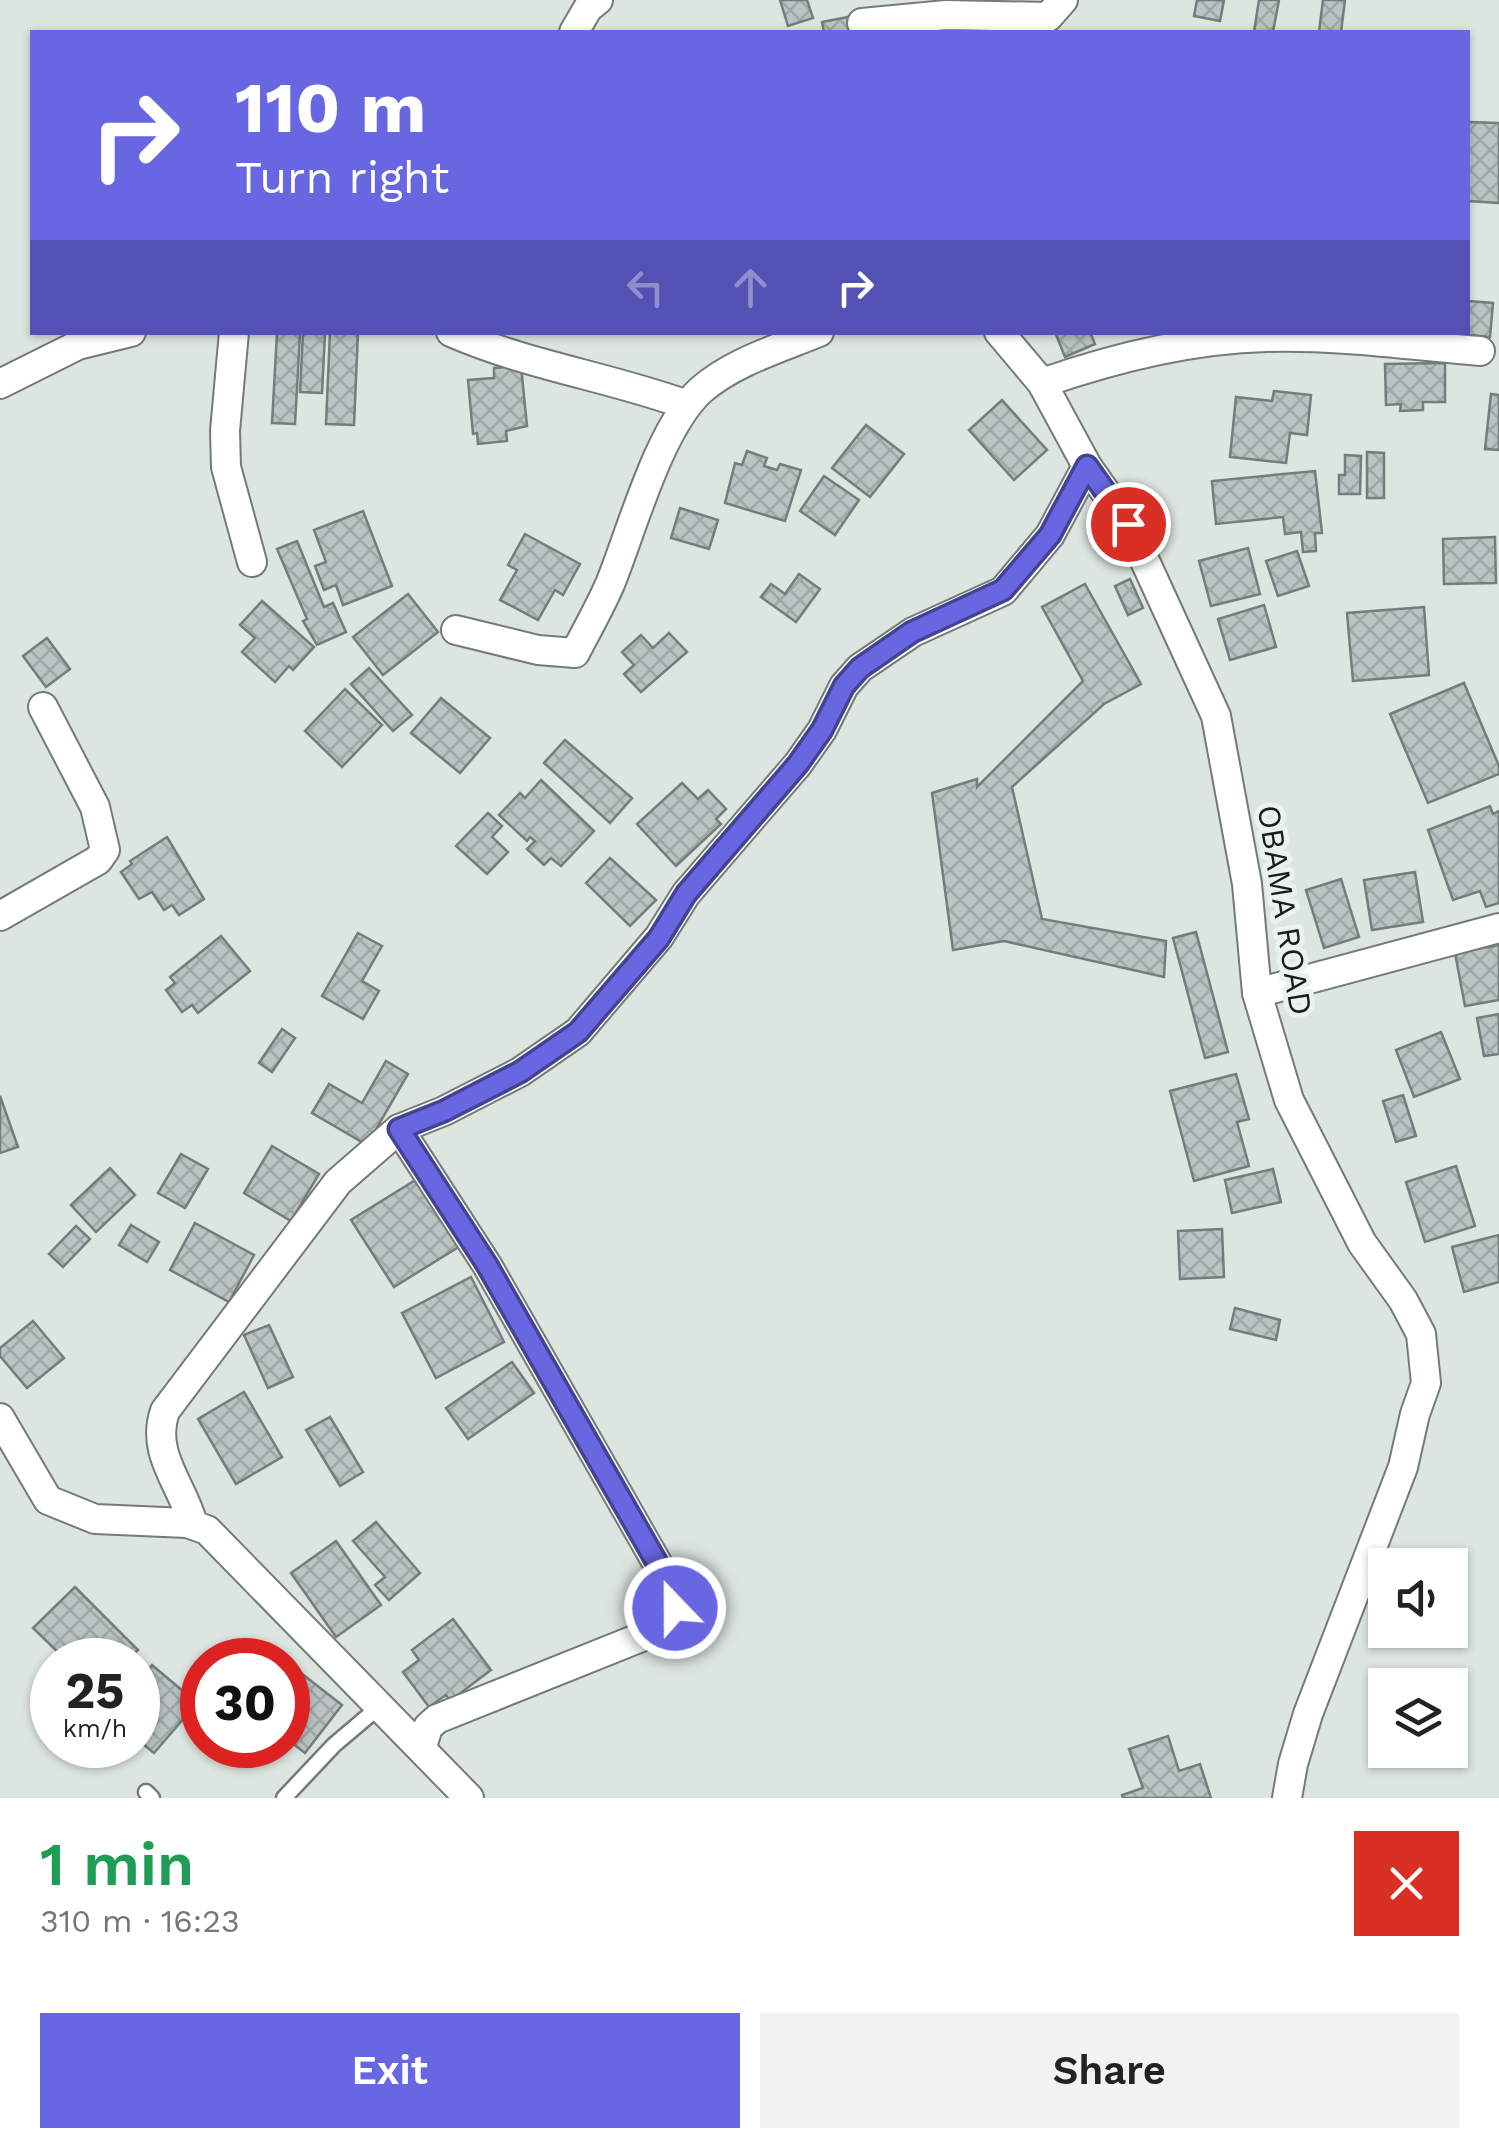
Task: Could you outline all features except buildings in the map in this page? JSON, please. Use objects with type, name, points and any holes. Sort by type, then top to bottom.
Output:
[{"type":"street","points":[[575,30],[588,8],[598,0]]},
{"type":"street","points":[[860,18],[1052,16]]},
{"type":"street","points":[[0,384],[78,345],[119,335]]},
{"type":"street","points":[[234,335],[225,431],[226,467],[252,562]]},
{"type":"street","points":[[458,335],[489,349],[649,391],[687,406]]},
{"type":"street","points":[[456,630],[538,650],[576,652],[609,586],[667,442],[687,406],[702,389],[744,364],[812,335]]},
{"type":"street","name":"OBAMA ROAD","points":[[1002,335],[1042,383],[1087,466],[1128,524],[1216,716],[1247,884],[1257,993],[1289,1100],[1362,1242],[1403,1300],[1420,1334],[1426,1383],[1403,1467],[1308,1714],[1287,1798]]},
{"type":"street","points":[[1042,383],[1120,358],[1228,340],[1325,339],[1480,351]]},
{"type":"street","points":[[193,1524],[183,1493],[160,1447],[159,1431],[165,1411],[338,1182],[399,1129],[520,1072],[578,1032],[659,938],[686,894],[798,764],[822,730],[844,686],[860,668],[912,632],[1003,590],[1050,535],[1087,466]]},
{"type":"street","points":[[0,916],[92,864],[106,850],[95,807],[42,707]]},
{"type":"street","points":[[1257,993],[1499,928]]},
{"type":"street","points":[[399,1129],[496,1282],[668,1582],[675,1608],[664,1628],[437,1719],[428,1727],[422,1747]]},
{"type":"street","points":[[0,1418],[48,1500],[96,1518],[193,1524],[212,1534],[470,1798]]},
{"type":"lane","points":[[284,1798],[334,1745],[380,1706]]},
{"type":"route","points":[[675,1608],[668,1582],[487,1265],[399,1129],[520,1072],[578,1032],[659,938],[686,894],[798,764],[822,730],[844,686],[860,668],[912,632],[1003,590],[1050,535],[1087,466],[1128,524]]}]
